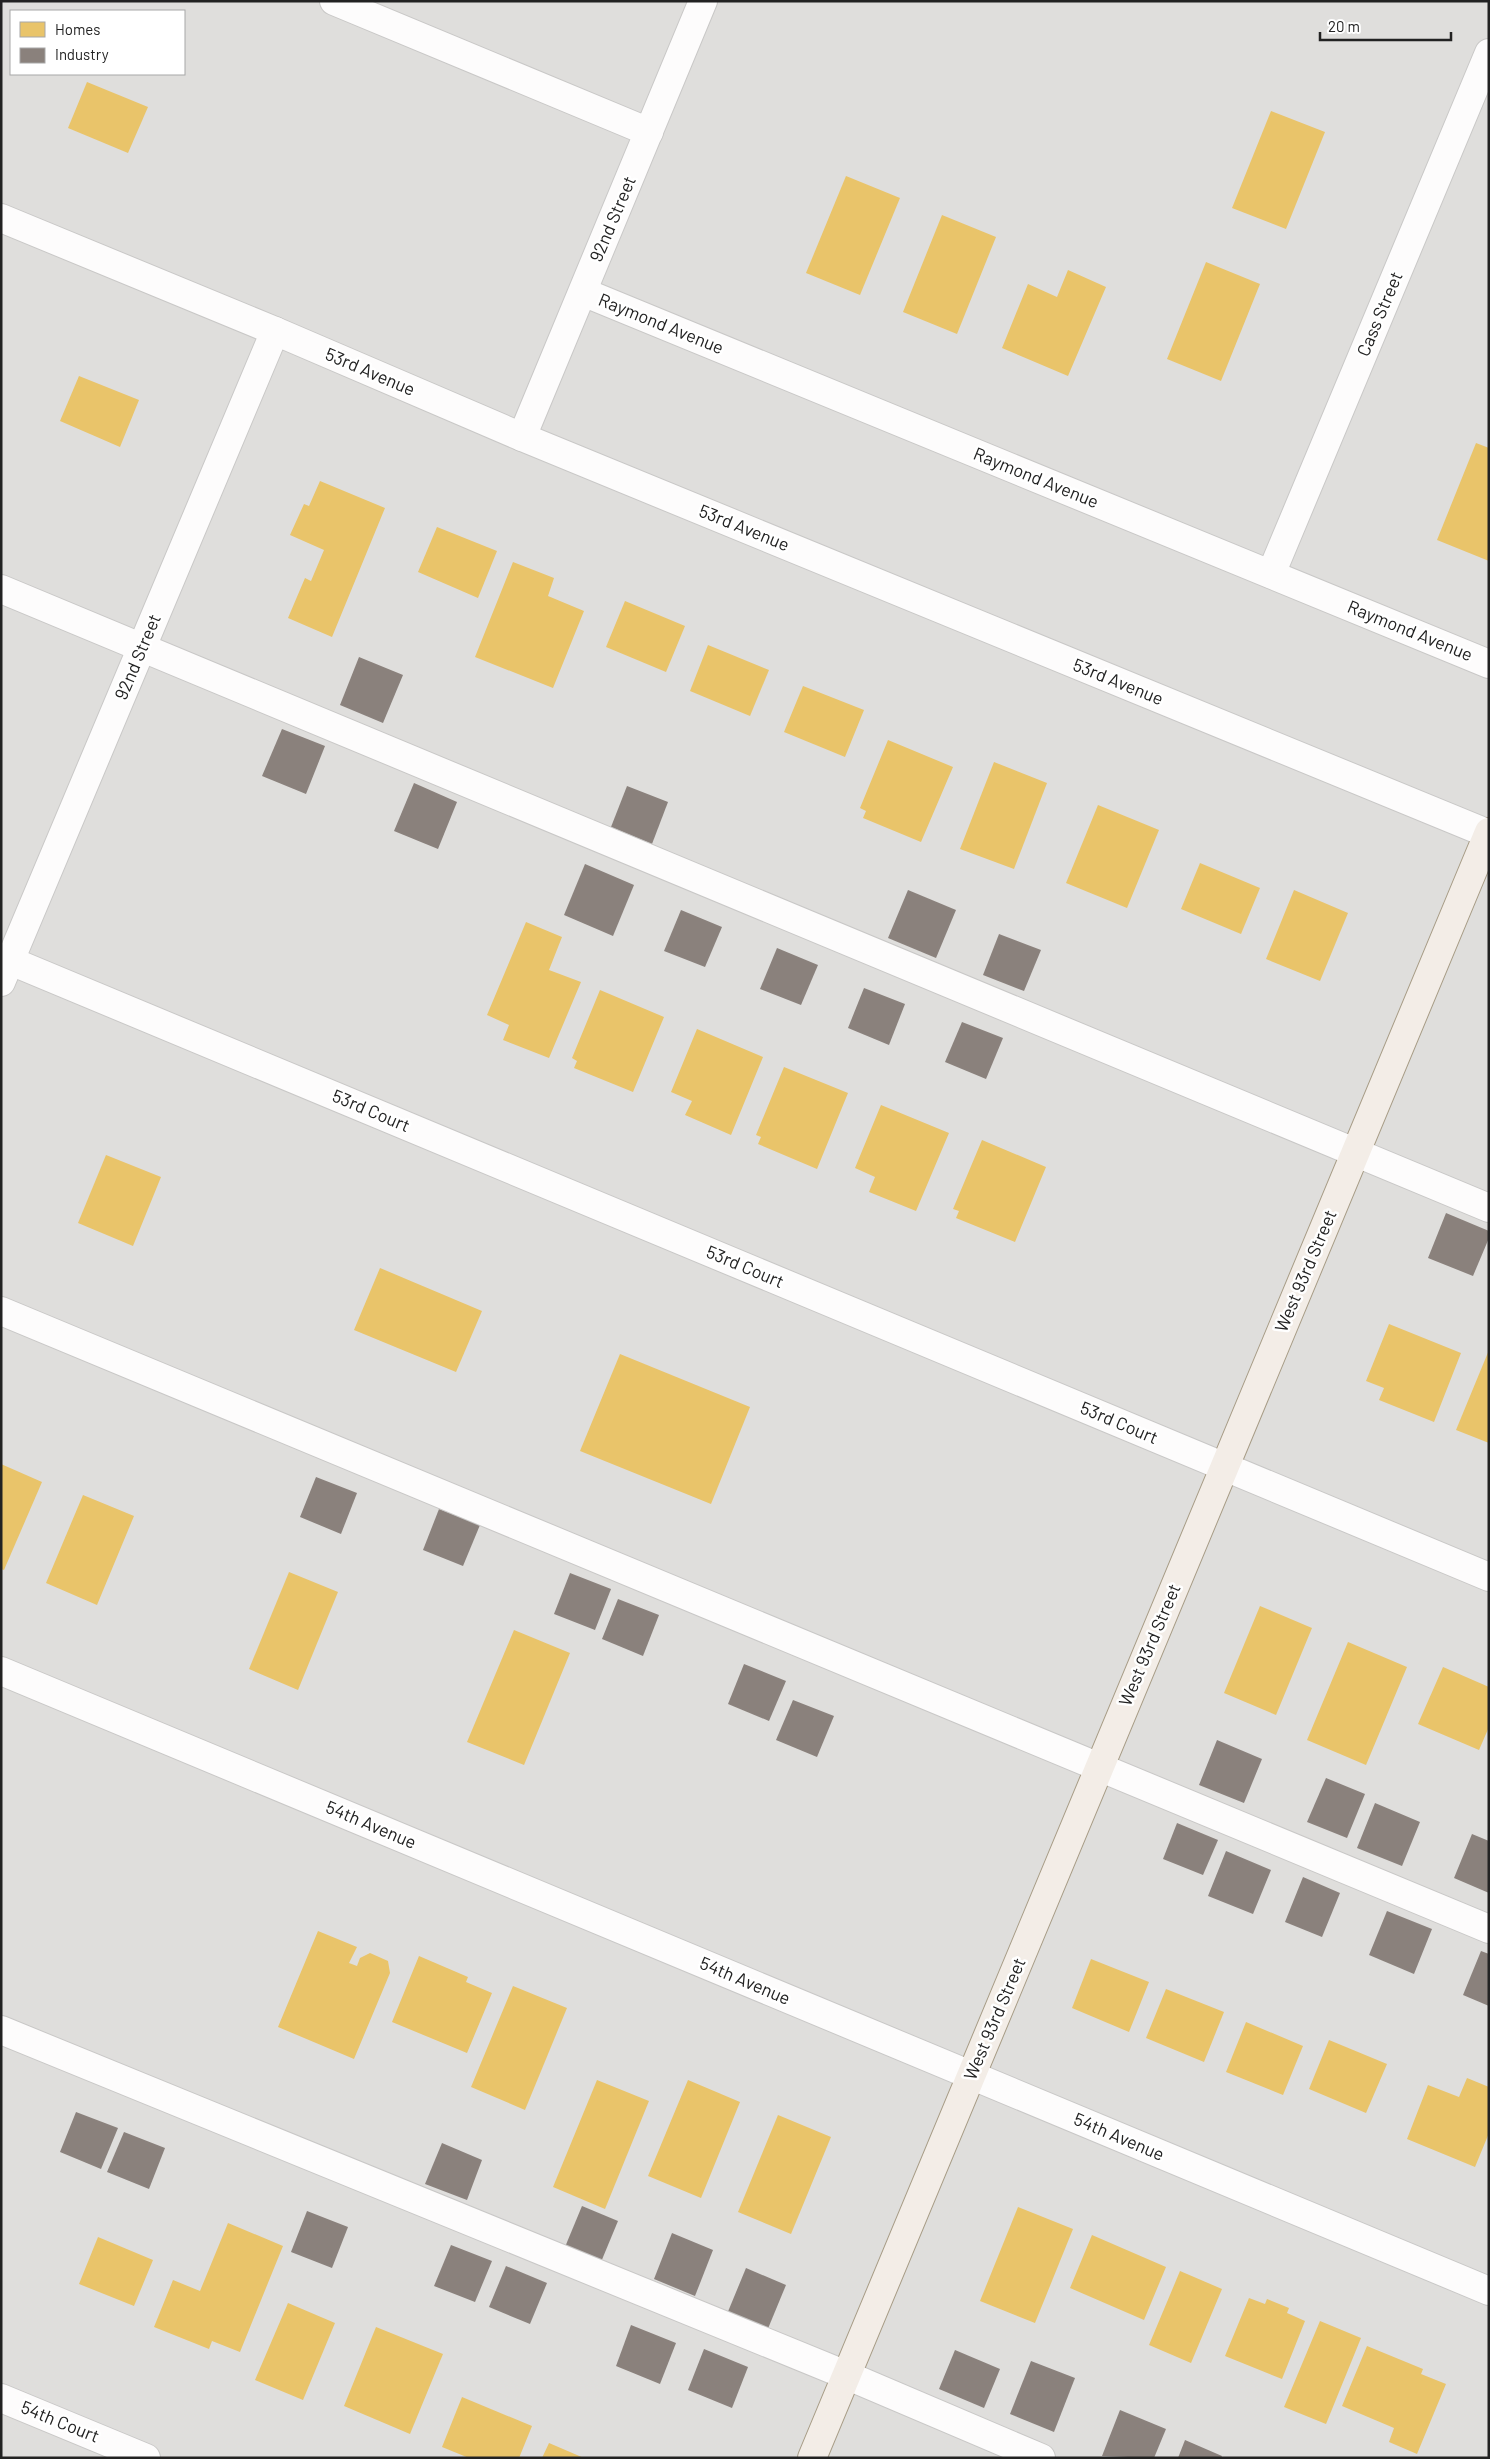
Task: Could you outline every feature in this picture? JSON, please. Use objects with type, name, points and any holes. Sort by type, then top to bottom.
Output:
[{"type":"main road","name":"West 93rd Street","points":[[812,2458],[1489,833]]},
{"type":"street","points":[[334,1],[649,132]]},
{"type":"street","name":"92nd Street","points":[[522,437],[703,1]]},
{"type":"street","name":"Cass Street","points":[[1271,574],[1489,53]]},
{"type":"street","name":"53rd Avenue","points":[[1,218],[275,331],[522,437],[1489,833]]},
{"type":"street","name":"Raymond Avenue","points":[[583,292],[1489,664]]},
{"type":"street","name":"92nd Street","points":[[4,966],[143,646],[275,331]]},
{"type":"street","points":[[1,589],[143,646],[1489,1208]]},
{"type":"street","name":"53rd Court","points":[[4,966],[1225,1466],[1489,1577]]},
{"type":"street","points":[[1,1311],[1489,1929]]},
{"type":"street","name":"54th Avenue","points":[[1,1671],[1489,2291]]},
{"type":"street","points":[[1,2030],[846,2375],[1041,2458]]},
{"type":"street","name":"54th Court","points":[[1,2398],[146,2458]]},
{"type":"shaded area","points":[[1,1],[1489,1],[1489,2458],[1,2458]]},
{"type":"building: Homes","points":[[87,82],[148,107],[128,153],[68,128]]},
{"type":"building: Homes","points":[[1271,111],[1325,132],[1286,229],[1232,208]]},
{"type":"building: Homes","points":[[846,176],[900,198],[860,295],[806,273]]},
{"type":"building: Homes","points":[[942,215],[996,237],[957,334],[903,312]]},
{"type":"building: Homes","points":[[1206,262],[1260,284],[1221,381],[1167,359]]},
{"type":"building: Homes","points":[[1068,270],[1106,287],[1068,376],[1002,348],[1028,284],[1057,297]]},
{"type":"building: Homes","points":[[79,376],[139,400],[120,447],[60,421]]},
{"type":"building: Homes","points":[[1476,443],[1489,448],[1489,561],[1437,540]]},
{"type":"building: Homes","points":[[320,481],[385,508],[332,637],[288,618],[305,578],[311,581],[324,550],[290,535],[304,504],[309,506]]},
{"type":"building: Homes","points":[[437,527],[497,551],[478,598],[418,572]]},
{"type":"building: Homes","points":[[513,562],[554,578],[548,596],[584,611],[553,688],[475,657]]},
{"type":"building: Homes","points":[[625,601],[685,626],[666,672],[606,647]]},
{"type":"building: Homes","points":[[708,645],[769,670],[750,716],[690,691]]},
{"type":"building: Homes","points":[[803,686],[864,710],[845,757],[784,732]]},
{"type":"building: Homes","points":[[888,740],[953,767],[921,842],[863,818],[866,811],[860,808]]},
{"type":"building: Homes","points":[[994,762],[1047,783],[1014,869],[960,849]]},
{"type":"building: Homes","points":[[1098,805],[1159,830],[1127,908],[1066,883]]},
{"type":"building: Homes","points":[[1200,863],[1260,888],[1241,934],[1181,909]]},
{"type":"building: Homes","points":[[1294,890],[1348,913],[1320,981],[1266,959]]},
{"type":"building: Homes","points":[[526,922],[562,937],[549,970],[581,982],[549,1058],[503,1040],[509,1025],[487,1015]]},
{"type":"building: Homes","points":[[600,990],[664,1017],[633,1092],[574,1068],[577,1061],[572,1058]]},
{"type":"building: Homes","points":[[697,1029],[763,1057],[731,1135],[685,1115],[692,1101],[671,1092]]},
{"type":"building: Homes","points":[[784,1067],[848,1093],[817,1169],[758,1144],[761,1137],[756,1135]]},
{"type":"building: Homes","points":[[881,1105],[949,1133],[916,1211],[869,1192],[875,1177],[855,1168]]},
{"type":"building: Homes","points":[[982,1140],[1046,1167],[1015,1242],[956,1218],[959,1211],[953,1209]]},
{"type":"building: Homes","points":[[106,1155],[161,1177],[133,1246],[78,1223]]},
{"type":"building: Homes","points":[[380,1268],[482,1311],[456,1372],[354,1330]]},
{"type":"building: Homes","points":[[1389,1324],[1461,1353],[1434,1422],[1379,1400],[1384,1388],[1366,1381]]},
{"type":"building: Homes","points":[[1489,1350],[1489,1443],[1456,1430]]},
{"type":"building: Homes","points":[[620,1354],[750,1407],[711,1504],[580,1451]]},
{"type":"building: Homes","points":[[1,1464],[42,1482],[4,1570],[1,1569]]},
{"type":"building: Homes","points":[[83,1495],[134,1516],[97,1605],[46,1583]]},
{"type":"building: Homes","points":[[289,1572],[338,1592],[298,1690],[249,1669]]},
{"type":"building: Homes","points":[[1260,1606],[1312,1628],[1276,1715],[1224,1693]]},
{"type":"building: Homes","points":[[514,1630],[570,1653],[524,1765],[467,1742]]},
{"type":"building: Homes","points":[[1348,1642],[1407,1667],[1366,1765],[1307,1740]]},
{"type":"building: Homes","points":[[1443,1667],[1489,1687],[1489,1727],[1479,1750],[1418,1724]]},
{"type":"building: Homes","points":[[318,1931],[357,1947],[349,1963],[357,1966],[360,1958],[370,1953],[388,1961],[390,1973],[354,2059],[278,2027]]},
{"type":"building: Homes","points":[[419,1956],[468,1977],[466,1982],[492,1993],[467,2053],[392,2022]]},
{"type":"building: Homes","points":[[1091,1959],[1149,1982],[1129,2032],[1072,2008]]},
{"type":"building: Homes","points":[[513,1986],[567,2008],[525,2110],[471,2087]]},
{"type":"building: Homes","points":[[1166,1989],[1224,2012],[1204,2062],[1146,2038]]},
{"type":"building: Homes","points":[[1246,2022],[1303,2046],[1283,2095],[1226,2072]]},
{"type":"building: Homes","points":[[1329,2040],[1387,2064],[1366,2113],[1309,2089]]},
{"type":"building: Homes","points":[[1467,2078],[1489,2087],[1489,2133],[1475,2167],[1407,2139],[1428,2085],[1459,2097]]},
{"type":"building: Homes","points":[[597,2080],[649,2101],[605,2209],[553,2187]]},
{"type":"building: Homes","points":[[688,2080],[740,2102],[701,2198],[648,2176]]},
{"type":"building: Homes","points":[[778,2115],[831,2137],[791,2234],[738,2212]]},
{"type":"building: Homes","points":[[1018,2207],[1073,2229],[1035,2323],[980,2301]]},
{"type":"building: Homes","points":[[228,2223],[283,2246],[240,2352],[212,2341],[209,2349],[154,2327],[173,2280],[200,2291]]},
{"type":"building: Homes","points":[[1092,2235],[1166,2267],[1144,2320],[1070,2288]]},
{"type":"building: Homes","points":[[98,2237],[153,2260],[134,2306],[79,2284]]},
{"type":"building: Homes","points":[[1180,2271],[1222,2289],[1191,2363],[1149,2345]]},
{"type":"building: Homes","points":[[1249,2298],[1265,2304],[1267,2299],[1289,2308],[1287,2313],[1305,2321],[1282,2379],[1225,2356]]},
{"type":"building: Homes","points":[[288,2303],[335,2323],[303,2400],[255,2380]]},
{"type":"building: Homes","points":[[1320,2321],[1361,2338],[1326,2424],[1284,2407]]},
{"type":"building: Homes","points":[[376,2327],[443,2354],[410,2434],[344,2406]]},
{"type":"building: Homes","points":[[1367,2346],[1423,2369],[1421,2374],[1446,2384],[1417,2454],[1389,2442],[1394,2428],[1342,2406]]},
{"type":"building: Homes","points":[[462,2397],[532,2426],[519,2458],[469,2458],[442,2447]]},
{"type":"building: Homes","points":[[549,2443],[584,2458],[542,2458]]},
{"type":"building: Industry","points":[[359,657],[403,675],[383,723],[340,705]]},
{"type":"building: Industry","points":[[282,729],[325,746],[306,794],[262,776]]},
{"type":"building: Industry","points":[[414,783],[457,802],[438,849],[394,831]]},
{"type":"building: Industry","points":[[627,786],[668,802],[652,844],[611,827]]},
{"type":"building: Industry","points":[[585,864],[634,885],[613,936],[564,915]]},
{"type":"building: Industry","points":[[908,890],[956,910],[936,958],[888,938]]},
{"type":"building: Industry","points":[[681,910],[722,927],[705,967],[664,951]]},
{"type":"building: Industry","points":[[999,934],[1041,950],[1024,991],[983,975]]},
{"type":"building: Industry","points":[[777,948],[818,965],[801,1005],[760,989]]},
{"type":"building: Industry","points":[[864,988],[905,1004],[889,1045],[848,1028]]},
{"type":"building: Industry","points":[[962,1022],[1003,1038],[986,1079],[945,1062]]},
{"type":"building: Industry","points":[[1446,1213],[1489,1231],[1489,1238],[1473,1276],[1428,1258]]},
{"type":"building: Industry","points":[[316,1477],[357,1493],[341,1534],[300,1517]]},
{"type":"building: Industry","points":[[439,1509],[480,1525],[463,1566],[423,1550]]},
{"type":"building: Industry","points":[[570,1573],[611,1589],[595,1630],[554,1614]]},
{"type":"building: Industry","points":[[618,1599],[659,1615],[643,1656],[602,1639]]},
{"type":"building: Industry","points":[[744,1664],[786,1681],[769,1721],[728,1704]]},
{"type":"building: Industry","points":[[793,1700],[834,1716],[817,1757],[776,1740]]},
{"type":"building: Industry","points":[[1217,1740],[1262,1759],[1244,1803],[1199,1785]]},
{"type":"building: Industry","points":[[1326,1778],[1365,1794],[1347,1838],[1307,1822]]},
{"type":"building: Industry","points":[[1375,1803],[1420,1822],[1402,1866],[1357,1848]]},
{"type":"building: Industry","points":[[1177,1823],[1218,1840],[1203,1875],[1163,1859]]},
{"type":"building: Industry","points":[[1472,1834],[1489,1841],[1489,1893],[1454,1878]]},
{"type":"building: Industry","points":[[1226,1851],[1271,1870],[1253,1914],[1208,1896]]},
{"type":"building: Industry","points":[[1303,1877],[1340,1893],[1322,1937],[1285,1922]]},
{"type":"building: Industry","points":[[1387,1911],[1432,1929],[1414,1974],[1369,1955]]},
{"type":"building: Industry","points":[[1481,1951],[1489,1954],[1489,2006],[1463,1995]]},
{"type":"building: Industry","points":[[76,2112],[118,2128],[101,2169],[60,2152]]},
{"type":"building: Industry","points":[[124,2132],[165,2148],[149,2189],[107,2172]]},
{"type":"building: Industry","points":[[442,2143],[482,2160],[467,2200],[425,2184]]},
{"type":"building: Industry","points":[[582,2206],[618,2221],[601,2262],[565,2247]]},
{"type":"building: Industry","points":[[307,2211],[348,2227],[332,2268],[291,2252]]},
{"type":"building: Industry","points":[[672,2233],[713,2250],[695,2296],[654,2279]]},
{"type":"building: Industry","points":[[451,2245],[492,2261],[475,2302],[434,2286]]},
{"type":"building: Industry","points":[[506,2266],[547,2283],[530,2324],[489,2307]]},
{"type":"building: Industry","points":[[746,2268],[786,2285],[767,2331],[727,2314]]},
{"type":"building: Industry","points":[[631,2325],[676,2343],[660,2384],[616,2366]]},
{"type":"building: Industry","points":[[704,2349],[748,2367],[732,2408],[688,2390]]},
{"type":"building: Industry","points":[[955,2350],[1000,2369],[984,2408],[939,2389]]},
{"type":"building: Industry","points":[[1031,2361],[1075,2378],[1054,2432],[1010,2414]]},
{"type":"building: Industry","points":[[1120,2410],[1166,2429],[1154,2458],[1102,2456]]},
{"type":"building: Industry","points":[[1185,2440],[1222,2456],[1221,2458],[1178,2458]]}]
